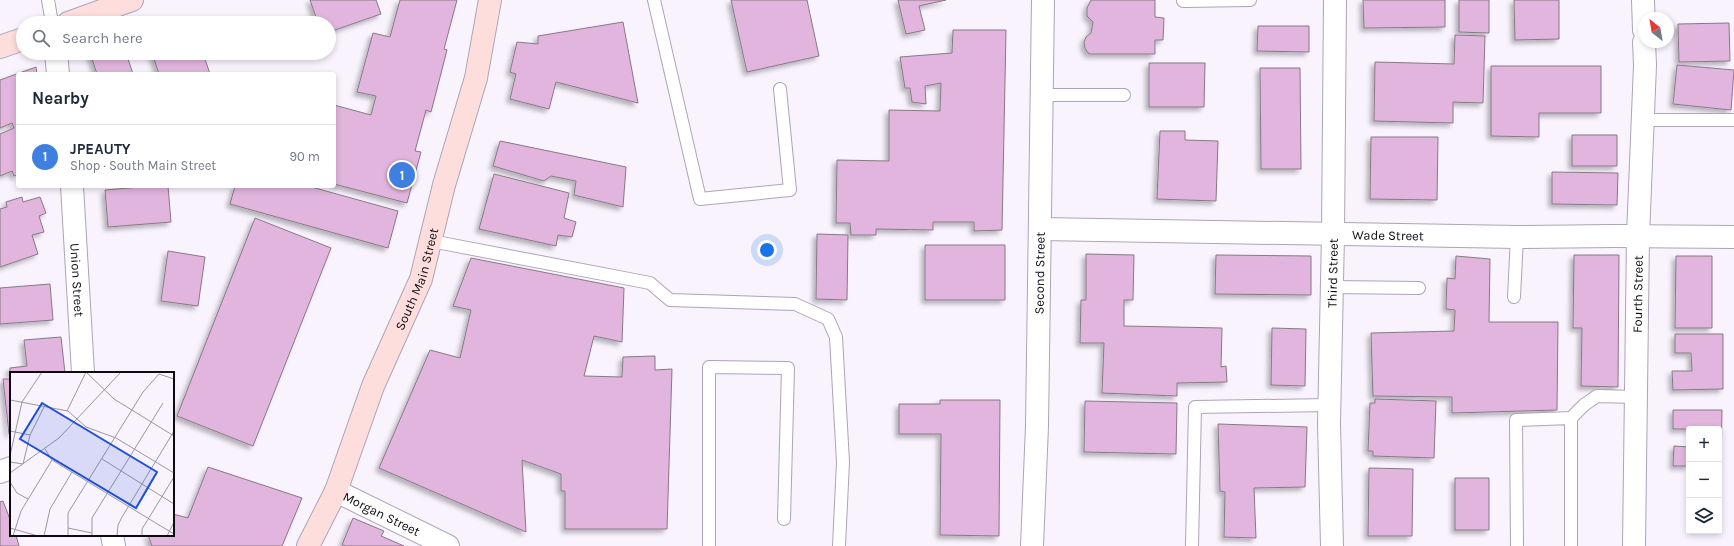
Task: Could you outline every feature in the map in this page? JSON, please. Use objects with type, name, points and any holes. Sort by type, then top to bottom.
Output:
[{"type":"main road","points":[[87,16],[132,0]]},
{"type":"main road","name":"South Main Street","points":[[308,546],[336,491],[373,386],[421,279],[444,185],[476,78],[490,0]]},
{"type":"main road","points":[[0,47],[16,41]]},
{"type":"street","name":"Second Street","points":[[1032,546],[1037,426],[1041,229],[1043,0]]},
{"type":"street","name":"Third Street","points":[[1332,546],[1329,405],[1333,234],[1335,0]]},
{"type":"street","points":[[1643,0],[1643,12]]},
{"type":"street","name":"Fourth Street","points":[[1634,546],[1638,236],[1645,65],[1644,48]]},
{"type":"street","points":[[57,60],[58,72]]},
{"type":"street","name":"Union Street","points":[[72,188],[83,372]]},
{"type":"street","name":"Wade Street","points":[[1041,229],[1517,237],[1734,237]]},
{"type":"street","points":[[0,472],[10,468]]},
{"type":"street","name":"Morgan Street","points":[[336,491],[448,546]]},
{"type":"street","points":[[112,536],[114,546]]},
{"type":"lane","points":[[48,0],[51,16]]},
{"type":"lane","points":[[654,0],[700,199],[790,190],[780,89]]},
{"type":"lane","points":[[1182,1],[1250,0]]},
{"type":"lane","points":[[1042,95],[1124,95]]},
{"type":"lane","points":[[1643,120],[1734,120]]},
{"type":"lane","points":[[1514,297],[1517,237]]},
{"type":"lane","points":[[430,241],[650,283],[670,300],[795,304],[828,319],[836,337],[843,462],[839,546]]},
{"type":"lane","points":[[1332,287],[1419,288]]},
{"type":"lane","points":[[709,546],[709,367],[788,368],[784,519]]},
{"type":"lane","points":[[1517,546],[1516,420],[1571,418],[1584,405],[1597,396],[1636,397]]},
{"type":"lane","points":[[1192,546],[1195,407],[1329,405]]},
{"type":"lane","points":[[1570,546],[1571,418]]},
{"type":"building","points":[[310,0],[376,0],[381,14],[336,30],[336,16],[316,16]]},
{"type":"building","points":[[400,0],[457,0],[444,49],[447,50],[431,112],[426,110],[415,151],[421,152],[407,203],[336,185],[336,106],[371,115],[376,96],[357,92],[373,33],[390,37]]},
{"type":"building","points":[[731,0],[807,0],[819,56],[747,72]]},
{"type":"building","points":[[898,0],[946,0],[919,6],[925,30],[906,34]]},
{"type":"building","points":[[1091,0],[1155,0],[1155,17],[1164,18],[1163,40],[1155,40],[1155,54],[1088,53],[1084,42],[1086,37],[1091,33],[1093,22],[1087,16],[1087,8]]},
{"type":"building","points":[[1363,0],[1445,0],[1445,27],[1364,28]]},
{"type":"building","points":[[1459,0],[1489,0],[1489,33],[1459,32]]},
{"type":"building","points":[[1514,0],[1559,0],[1559,39],[1515,40]]},
{"type":"building","points":[[623,22],[638,103],[556,82],[549,109],[510,99],[516,74],[510,72],[517,42],[538,44],[538,36]]},
{"type":"building","points":[[1729,23],[1730,61],[1679,62],[1678,24]]},
{"type":"building","points":[[1258,26],[1309,26],[1309,52],[1257,51]]},
{"type":"building","points":[[953,30],[1006,30],[1002,230],[974,231],[974,222],[933,222],[933,230],[876,229],[876,235],[851,235],[850,223],[836,223],[837,160],[889,161],[889,110],[940,111],[941,83],[925,86],[926,104],[912,102],[910,88],[905,88],[900,57],[952,53]]},
{"type":"building","points":[[1455,35],[1485,36],[1483,103],[1453,102],[1453,123],[1374,121],[1375,62],[1454,64]]},
{"type":"building","points":[[92,60],[128,60],[132,72],[96,72]]},
{"type":"building","points":[[154,60],[205,60],[209,72],[158,72]]},
{"type":"building","points":[[1149,63],[1205,63],[1204,107],[1149,107]]},
{"type":"building","points":[[1677,65],[1734,70],[1731,110],[1673,104]]},
{"type":"building","points":[[1491,66],[1601,66],[1601,113],[1539,113],[1539,137],[1491,136]]},
{"type":"building","points":[[36,67],[37,72],[22,72]]},
{"type":"building","points":[[1260,68],[1300,68],[1301,169],[1261,169]]},
{"type":"building","points":[[16,74],[16,176],[14,176],[12,171],[0,176],[0,134],[14,128],[12,123],[0,128],[0,80]]},
{"type":"building","points":[[1160,131],[1185,131],[1185,140],[1218,141],[1216,201],[1157,199]]},
{"type":"building","points":[[1572,135],[1617,135],[1617,166],[1572,166]]},
{"type":"building","points":[[1371,137],[1438,137],[1437,200],[1370,199]]},
{"type":"building","points":[[500,141],[626,167],[623,207],[574,195],[576,181],[551,176],[544,181],[493,166]]},
{"type":"building","points":[[1552,172],[1618,173],[1617,205],[1552,204]]},
{"type":"building","points":[[494,174],[569,193],[564,218],[576,222],[572,237],[558,235],[556,246],[479,229]]},
{"type":"building","points":[[128,188],[168,188],[171,222],[108,227],[105,190]]},
{"type":"building","points":[[234,188],[315,188],[398,211],[388,248],[230,204]]},
{"type":"building","points":[[22,197],[23,202],[40,197],[46,213],[39,216],[44,232],[32,235],[38,254],[0,267],[0,209],[7,207],[6,202]]},
{"type":"building","points":[[255,218],[331,248],[253,446],[177,416]]},
{"type":"building","points":[[817,234],[848,235],[847,300],[816,299]]},
{"type":"building","points":[[925,245],[1005,245],[1005,300],[925,300]]},
{"type":"building","points":[[168,251],[205,257],[198,306],[161,301]]},
{"type":"building","points":[[1086,254],[1134,255],[1133,300],[1124,300],[1124,326],[1222,328],[1221,367],[1226,366],[1227,382],[1177,383],[1177,396],[1102,393],[1104,343],[1080,343],[1081,300],[1086,300]]},
{"type":"building","points":[[1216,255],[1311,256],[1311,295],[1215,294]]},
{"type":"building","points":[[1574,255],[1619,255],[1618,387],[1581,386],[1582,328],[1573,328]]},
{"type":"building","points":[[1456,256],[1490,259],[1489,322],[1558,322],[1557,410],[1452,413],[1452,397],[1373,396],[1371,333],[1454,331],[1455,310],[1446,309],[1447,278],[1455,279]]},
{"type":"building","points":[[1676,256],[1712,256],[1712,328],[1675,328]]},
{"type":"building","points":[[471,258],[624,288],[622,342],[594,336],[584,376],[622,377],[623,357],[655,356],[655,370],[672,369],[667,529],[565,529],[565,491],[561,491],[561,474],[522,460],[526,532],[379,468],[430,350],[460,358],[471,310],[453,306]]},
{"type":"building","points":[[50,284],[53,320],[0,324],[0,288]]},
{"type":"building","points":[[1272,328],[1306,329],[1305,386],[1271,385]]},
{"type":"building","points":[[1675,334],[1723,334],[1723,389],[1673,390],[1672,371],[1692,371],[1691,353],[1675,353]]},
{"type":"building","points":[[61,337],[65,372],[10,372],[10,368],[27,366],[24,340]]},
{"type":"building","points":[[3,379],[10,379],[9,434]]},
{"type":"building","points":[[1375,399],[1436,401],[1434,458],[1373,456],[1373,451],[1368,451],[1370,403],[1375,403]]},
{"type":"building","points":[[940,400],[1000,400],[999,536],[940,535],[941,434],[899,434],[899,404],[940,404]]},
{"type":"building","points":[[1085,401],[1177,403],[1176,454],[1084,452]]},
{"type":"building","points":[[1673,410],[1722,410],[1722,426],[1686,426],[1686,429],[1673,429]]},
{"type":"building","points":[[1218,424],[1307,427],[1305,487],[1254,488],[1256,538],[1224,537],[1225,492],[1220,491]]},
{"type":"building","points":[[1674,446],[1686,447],[1686,466],[1673,466]]},
{"type":"building","points":[[208,467],[302,498],[282,546],[152,546],[148,536],[174,536],[174,514],[188,518]]},
{"type":"building","points":[[1369,468],[1413,469],[1412,536],[1368,536]]},
{"type":"building","points":[[1455,478],[1489,478],[1489,530],[1455,530]]},
{"type":"building","points":[[3,501],[10,519],[10,536],[16,536],[19,546],[0,546],[0,502]]},
{"type":"building","points":[[353,518],[384,531],[381,536],[404,546],[342,545]]},
{"type":"place","name":"JPEAUTY","points":[[402,175]]}]
